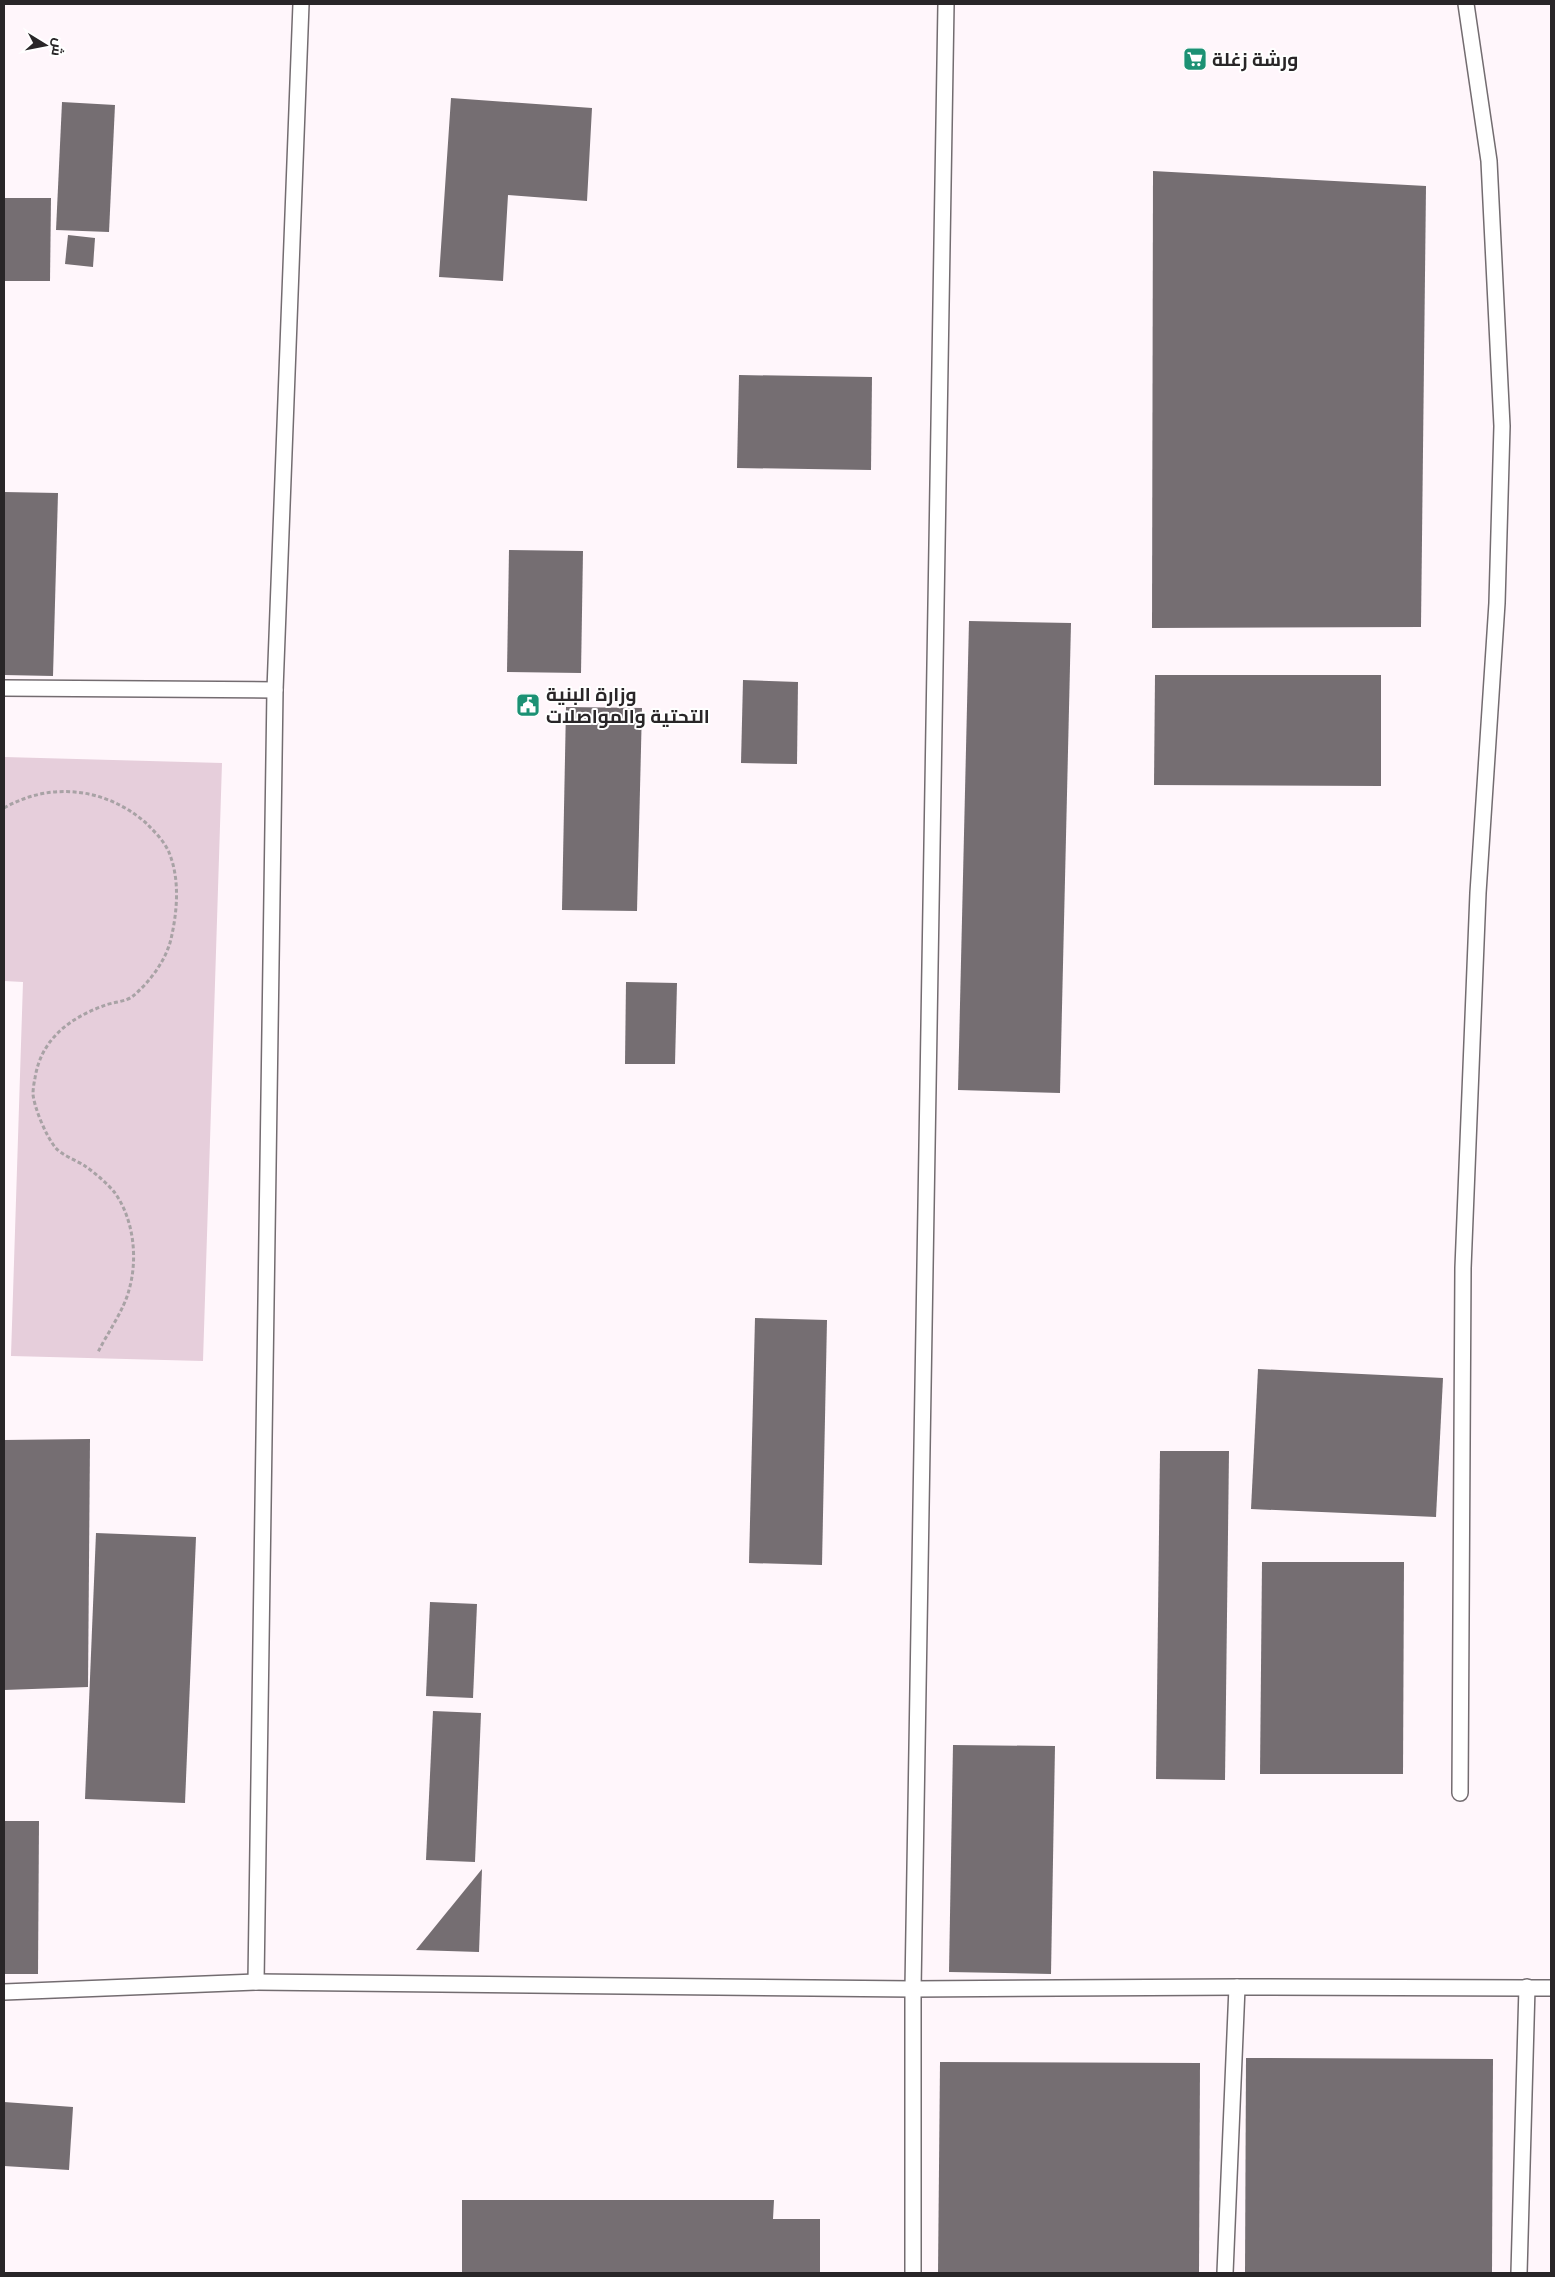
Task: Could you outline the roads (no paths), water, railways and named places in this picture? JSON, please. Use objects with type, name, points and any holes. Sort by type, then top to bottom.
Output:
[{"type":"lane","points":[[256,1982],[275,690],[301,4]]},
{"type":"lane","points":[[913,2273],[913,1990],[946,4]]},
{"type":"lane","points":[[1460,1793],[1463,1268],[1478,894],[1497,603],[1502,426],[1489,160],[1466,4]]},
{"type":"lane","points":[[4,688],[275,690]]},
{"type":"lane","points":[[4,1992],[256,1982],[913,1990],[1237,1987],[1551,1988]]},
{"type":"lane","points":[[1224,2273],[1237,1987]]},
{"type":"lane","points":[[1518,2273],[1528,1988]]},
{"type":"place","name":"ورشة زغلة","points":[[1195,59]]},
{"type":"place","name":"وزارة البنية التحتية والمواصلات","points":[[528,705]]}]
